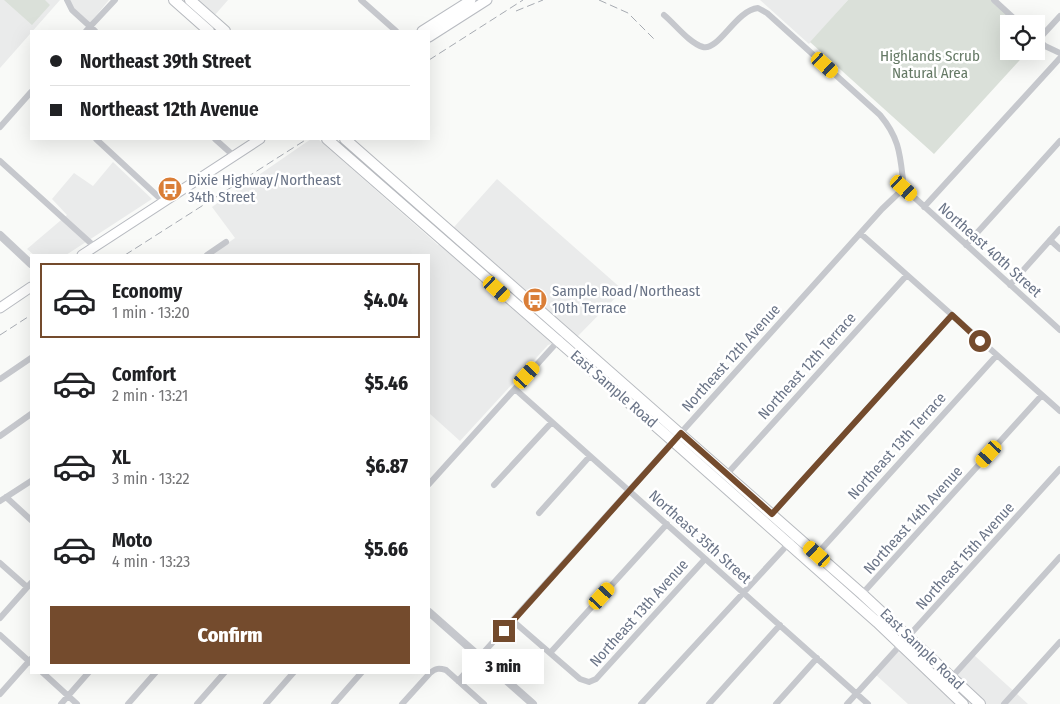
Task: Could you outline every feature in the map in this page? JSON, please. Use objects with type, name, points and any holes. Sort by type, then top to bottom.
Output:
[{"type":"main road","points":[[174,0],[208,30]]},
{"type":"main road","points":[[190,0],[224,30]]},
{"type":"main road","points":[[424,30],[471,0]]},
{"type":"main road","points":[[430,37],[487,0]]},
{"type":"main road","points":[[84,254],[258,140]]},
{"type":"main road","name":"East Sample Road","points":[[328,140],[757,515],[963,704]]},
{"type":"main road","name":"East Sample Road","points":[[346,140],[862,594],[980,704]]},
{"type":"main road","points":[[415,216],[423,214],[433,217]]},
{"type":"main road","points":[[0,308],[30,288]]},
{"type":"main road","points":[[546,330],[561,328]]},
{"type":"street","points":[[66,0],[72,10],[91,30],[115,0]]},
{"type":"street","points":[[361,0],[395,30]]},
{"type":"street","points":[[994,0],[1010,15]]},
{"type":"street","points":[[664,15],[693,41],[702,47],[709,47],[718,41],[743,13],[758,8],[767,14],[880,115],[891,128],[899,144],[904,188]]},
{"type":"street","points":[[1045,31],[1060,16]]},
{"type":"street","points":[[1045,46],[1060,53]]},
{"type":"street","points":[[924,207],[1060,58]]},
{"type":"street","points":[[0,127],[30,93]]},
{"type":"street","points":[[97,140],[164,202]]},
{"type":"street","points":[[216,140],[234,156]]},
{"type":"street","points":[[966,244],[1060,141]]},
{"type":"street","points":[[0,161],[95,247]]},
{"type":"street","name":"Northeast 40th Street","points":[[904,188],[1060,330]]},
{"type":"street","name":"Northeast 12th Avenue","points":[[458,681],[882,209],[904,188]]},
{"type":"street","points":[[1010,285],[1060,229]]},
{"type":"street","points":[[861,234],[1060,411]]},
{"type":"street","points":[[0,235],[30,263]]},
{"type":"street","points":[[1050,240],[1060,249]]},
{"type":"street","points":[[208,254],[226,242]]},
{"type":"street","name":"Northeast 12th Terrace","points":[[727,474],[906,275]]},
{"type":"street","points":[[757,515],[766,516],[772,514],[952,315]]},
{"type":"street","points":[[430,483],[558,340],[573,338]]},
{"type":"street","name":"Northeast 13th Terrace","points":[[817,554],[997,355]]},
{"type":"street","points":[[0,379],[30,359]]},
{"type":"street","name":"Northeast 35th Street","points":[[515,389],[868,704]]},
{"type":"street","name":"Northeast 14th Avenue","points":[[862,594],[1042,395]]},
{"type":"street","points":[[0,436],[30,415]]},
{"type":"street","points":[[494,485],[552,422]]},
{"type":"street","points":[[539,513],[590,456]]},
{"type":"street","name":"Northeast 15th Avenue","points":[[847,704],[1060,469]]},
{"type":"street","points":[[30,482],[3,499],[30,519]]},
{"type":"street","points":[[513,620],[550,653],[667,524]]},
{"type":"street","points":[[641,704],[742,591],[788,543],[794,540],[802,541]]},
{"type":"street","points":[[951,678],[1060,558]]},
{"type":"street","name":"Northeast 13th Avenue","points":[[550,653],[580,679],[590,682],[596,679],[705,559]]},
{"type":"street","points":[[0,563],[29,585],[0,618]]},
{"type":"street","points":[[430,613],[533,704]]},
{"type":"street","points":[[709,704],[780,625]]},
{"type":"street","points":[[0,635],[30,660]]},
{"type":"street","points":[[1004,704],[1060,642]]},
{"type":"street","points":[[776,704],[817,658]]},
{"type":"street","points":[[0,694],[30,662]]},
{"type":"street","points":[[402,704],[435,669],[446,670],[484,704]]},
{"type":"street","points":[[44,674],[77,704]]},
{"type":"street","points":[[60,704],[87,674]]},
{"type":"street","points":[[128,704],[154,674]]},
{"type":"street","points":[[197,704],[223,674]]},
{"type":"street","points":[[266,704],[292,674]]},
{"type":"street","points":[[334,704],[360,674]]},
{"type":"street","points":[[470,704],[476,697]]},
{"type":"shaded area","points":[[0,0],[60,0],[34,30],[30,30],[30,34],[0,68]]},
{"type":"shaded area","points":[[70,0],[109,0],[90,23],[71,5]]},
{"type":"shaded area","points":[[197,0],[228,0],[214,16]]},
{"type":"shaded area","points":[[760,0],[848,0],[809,44]]},
{"type":"shaded area","points":[[310,140],[319,140],[438,245],[497,179],[623,290],[578,336],[548,345],[460,441],[430,414],[430,254],[212,254],[235,238],[212,207]]},
{"type":"shaded area","points":[[113,162],[152,199],[68,254],[33,254],[27,249],[67,215],[52,199],[74,173],[93,186]]},
{"type":"shaded area","points":[[901,649],[944,690],[974,655],[1028,704],[908,704],[876,675]]},
{"type":"green space","points":[[4,0],[45,0],[50,5],[32,25]]},
{"type":"green space","name":"Highlands Scrub Natural Area","points":[[848,0],[992,0],[1009,15],[1000,15],[1000,60],[1020,60],[934,154],[810,42]]},
{"type":"railway","points":[[430,59],[523,0]]},
{"type":"railway","points":[[516,11],[543,0]]},
{"type":"railway","points":[[599,0],[628,13],[654,39]]},
{"type":"railway","points":[[127,254],[305,140]]},
{"type":"railway","points":[[0,335],[30,316]]},
{"type":"place","name":"Dixie Highway/Northeast 34th Street","points":[[170,189]]},
{"type":"place","name":"Sample Road/Northeast 10th Terrace","points":[[535,300]]},
{"type":"route","points":[[504,631],[628,490],[681,433],[772,514],[952,315],[980,341]]}]
